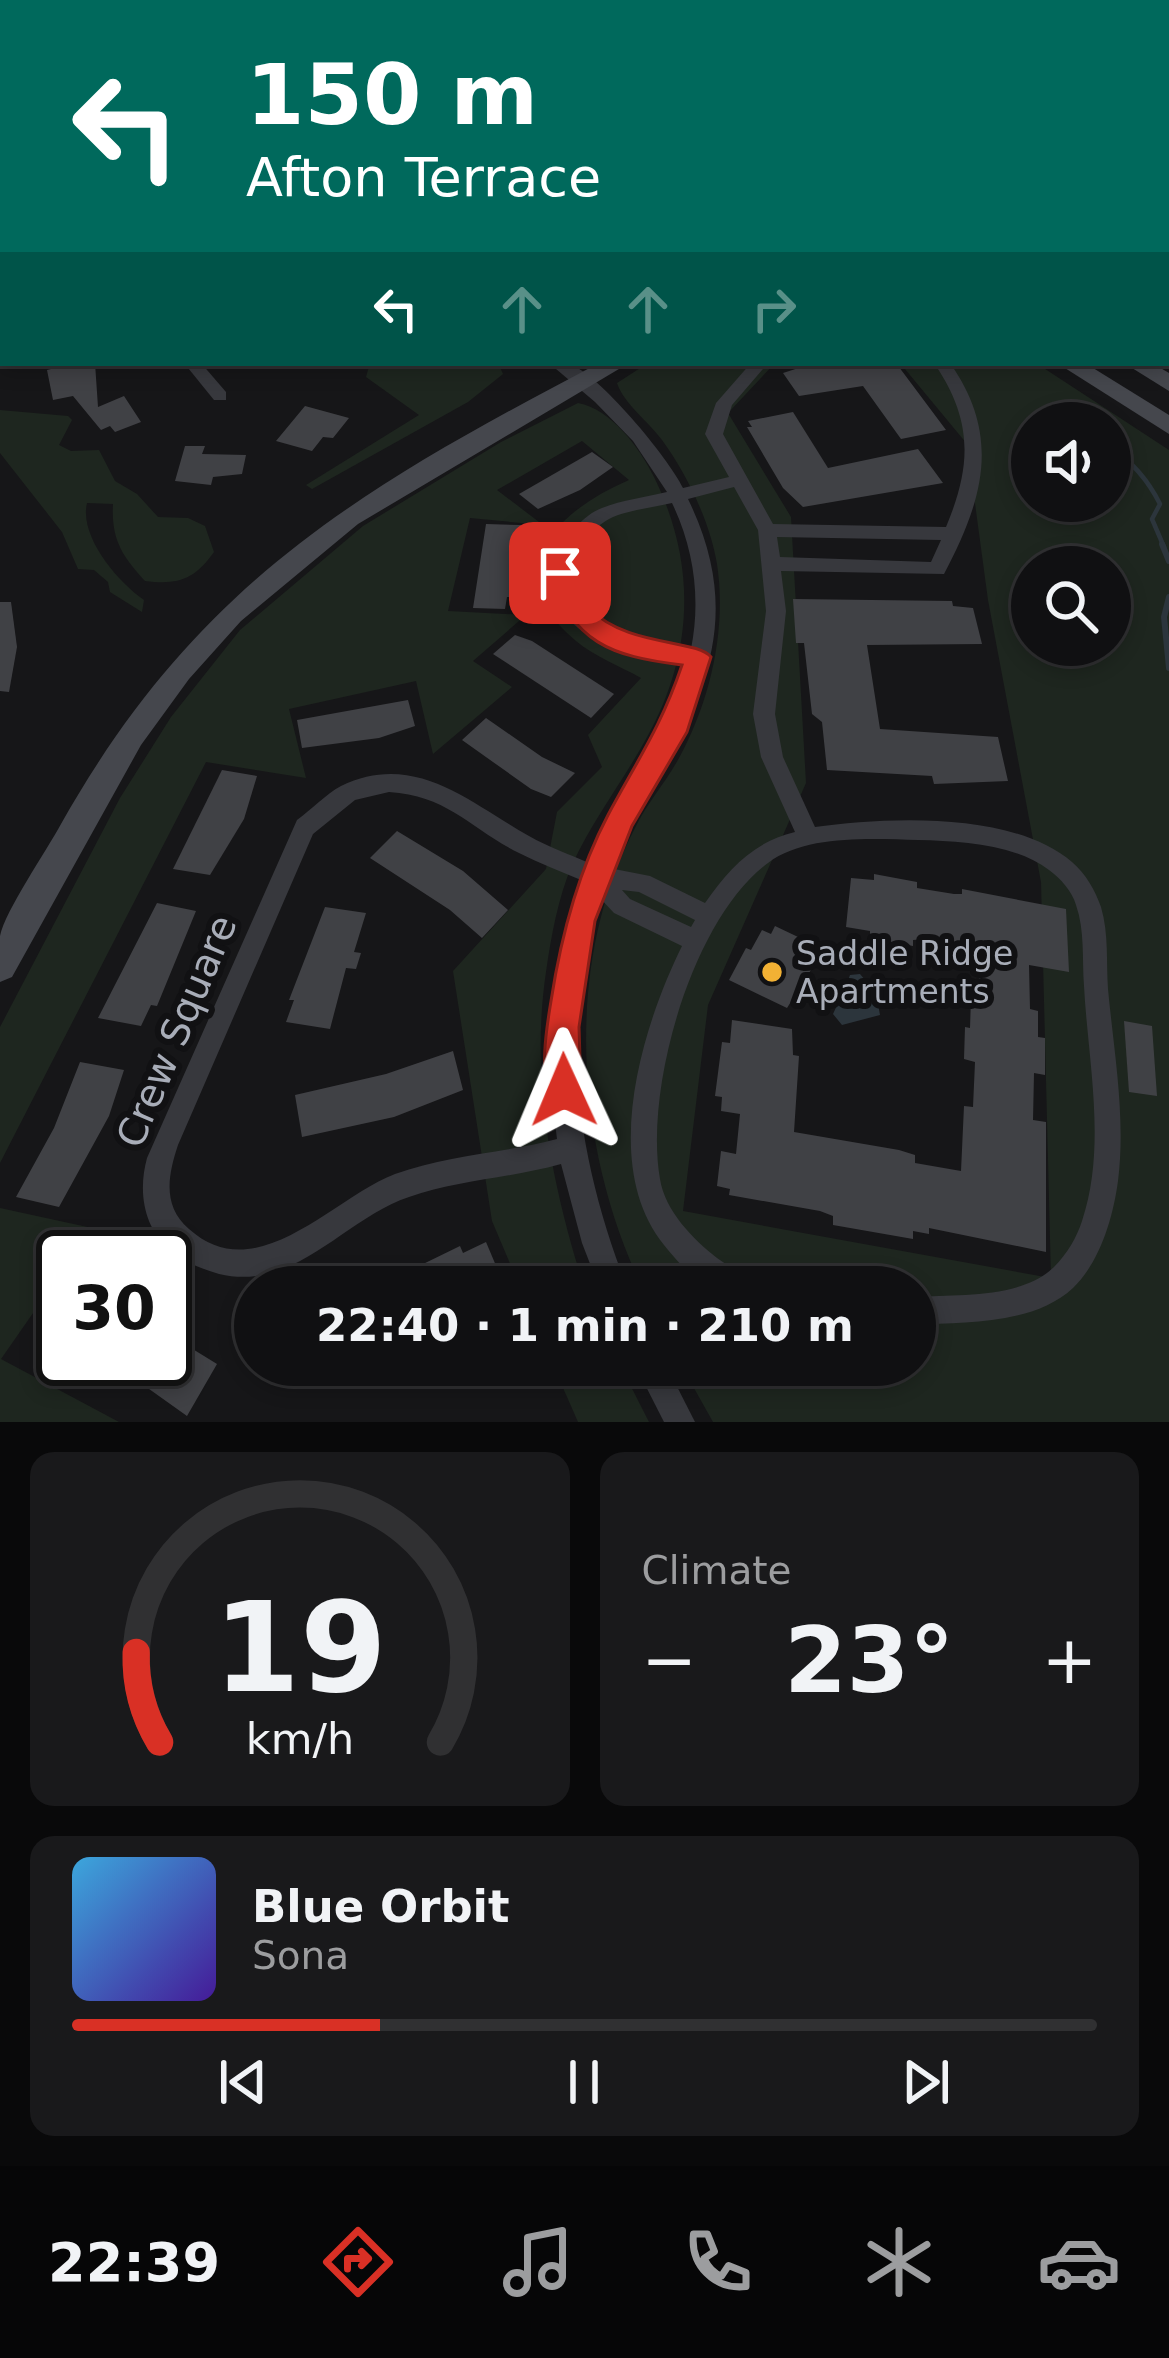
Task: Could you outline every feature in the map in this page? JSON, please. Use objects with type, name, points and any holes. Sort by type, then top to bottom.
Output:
[{"type":"street","points":[[195,366],[220,396]]},
{"type":"street","points":[[562,366],[633,423],[679,494],[696,536],[704,579],[698,657],[673,732],[593,875],[569,964],[563,1027],[571,1148],[607,1266]]},
{"type":"street","points":[[0,967],[130,736],[224,620],[358,507],[418,469],[612,366]]},
{"type":"street","points":[[758,366],[716,419],[714,434],[767,530],[776,610],[764,714],[772,758],[807,834]]},
{"type":"street","points":[[773,565],[938,569],[977,467],[976,433],[962,392],[945,366]]},
{"type":"street","points":[[1074,366],[1169,426]]},
{"type":"street","points":[[1141,366],[1169,384]]},
{"type":"street","points":[[698,657],[648,651],[606,638],[575,610],[561,581],[563,555],[586,525],[625,506],[740,480]]},
{"type":"street","points":[[767,530],[954,534]]},
{"type":"street","name":"Crew Square","points":[[571,1148],[399,1186],[363,1201],[305,1243],[268,1261],[234,1262],[178,1243],[161,1215],[155,1185],[172,1130],[291,854],[326,805],[369,787],[416,784],[446,795],[524,845],[593,875]]},
{"type":"street","points":[[710,1266],[680,1241],[646,1181],[653,1082],[694,940],[709,916],[750,864],[807,834],[896,832],[1022,844],[1064,868],[1089,904],[1108,1120],[1096,1216],[1068,1273],[1049,1289],[997,1303],[936,1309]]},
{"type":"street","points":[[593,875],[642,883],[709,916]]},
{"type":"street","points":[[593,875],[622,906],[694,940]]},
{"type":"street","points":[[661,1386],[680,1422]]},
{"type":"shaded area","points":[[369,366],[499,366],[503,374],[468,402],[312,489],[306,485],[419,415],[366,377]]},
{"type":"shaded area","points":[[643,366],[772,366],[728,413],[791,517],[806,783],[708,1005],[683,1211],[1051,1278],[1041,882],[988,600],[967,444],[902,366],[1041,366],[1096,402],[1011,402],[1011,522],[1131,522],[1131,425],[1169,450],[1169,1422],[713,1422],[693,1386],[936,1386],[936,1266],[633,1266],[620,1233],[603,1176],[586,1058],[596,939],[612,882],[635,828],[679,758],[699,713],[720,614],[717,564],[709,532],[696,499],[656,433],[617,383]]},
{"type":"shaded area","points":[[578,403],[602,413],[623,431],[654,477],[678,543],[683,576],[681,642],[674,674],[646,739],[572,865],[546,972],[541,1052],[547,1131],[578,1266],[511,1266],[492,1221],[453,971],[546,869],[557,812],[602,767],[588,735],[641,678],[576,641],[551,616],[539,591],[537,568],[544,546],[559,526],[629,480],[582,441],[497,490],[543,525],[470,518],[448,611],[526,615],[473,661],[512,687],[433,754],[416,681],[289,709],[306,778],[206,762],[0,1163],[0,1027],[120,798],[171,717],[240,630],[363,526],[501,442]]},
{"type":"shaded area","points":[[0,410],[68,416],[72,420],[59,445],[71,451],[99,450],[115,481],[137,494],[158,517],[188,518],[205,526],[214,552],[184,578],[145,581],[120,546],[113,504],[87,503],[94,543],[112,570],[144,600],[142,612],[110,592],[108,582],[94,570],[78,569],[62,532],[0,453]]},
{"type":"shaded area","points":[[860,974],[876,993],[880,1015],[842,1025],[833,1014],[839,1001],[849,998],[845,988],[850,975]]},
{"type":"shaded area","points":[[0,1208],[92,1228],[36,1230],[36,1309],[1,1359],[36,1378],[36,1386],[52,1386],[119,1422],[0,1422]]},
{"type":"shaded area","points":[[562,1386],[631,1386],[649,1422],[578,1422]]},
{"type":"building","points":[[95,366],[98,407],[124,396],[141,422],[115,432],[110,426],[101,430],[73,396],[53,400],[47,370]]},
{"type":"building","points":[[805,366],[898,366],[946,430],[901,439],[863,386],[799,396],[783,373]]},
{"type":"building","points":[[305,406],[349,418],[333,438],[323,437],[312,451],[276,441]]},
{"type":"building","points":[[793,412],[828,468],[918,449],[943,483],[803,507],[783,488],[747,427],[752,427],[748,421]]},
{"type":"building","points":[[185,446],[205,446],[202,454],[246,455],[242,474],[213,477],[211,485],[175,481]]},
{"type":"building","points":[[592,452],[613,467],[580,490],[538,509],[519,494]]},
{"type":"building","points":[[486,524],[521,525],[512,597],[507,597],[505,609],[473,608]]},
{"type":"building","points":[[793,599],[952,601],[953,606],[973,608],[982,644],[867,645],[880,729],[998,737],[1008,781],[934,784],[932,776],[827,770],[822,722],[812,714],[804,643],[796,643]]},
{"type":"building","points":[[0,602],[11,602],[17,647],[9,692],[0,691]]},
{"type":"building","points":[[515,635],[614,694],[591,718],[493,654]]},
{"type":"building","points":[[408,700],[415,726],[379,738],[302,748],[297,720]]},
{"type":"building","points":[[486,718],[542,757],[575,773],[551,797],[531,789],[462,740]]},
{"type":"building","points":[[222,770],[257,776],[244,819],[210,875],[173,869]]},
{"type":"building","points":[[397,831],[463,871],[508,910],[482,938],[450,910],[370,858]]},
{"type":"building","points":[[874,874],[917,882],[917,888],[954,894],[962,894],[962,889],[1066,909],[1069,972],[1029,965],[1030,1009],[1038,1011],[1038,1037],[1045,1038],[1045,1075],[1034,1073],[1033,1120],[1046,1122],[1046,1252],[929,1228],[929,1234],[913,1231],[913,1239],[833,1225],[833,1216],[820,1211],[729,1195],[730,1189],[717,1186],[721,1151],[736,1154],[740,1114],[721,1111],[722,1097],[715,1096],[722,1042],[730,1043],[732,1020],[792,1029],[793,1055],[799,1056],[794,1132],[899,1150],[915,1155],[915,1163],[961,1171],[964,1106],[973,1107],[975,1062],[964,1059],[965,1027],[970,1028],[971,997],[978,998],[980,954],[924,939],[913,940],[913,946],[870,938],[870,931],[846,927],[851,878],[874,880]]},
{"type":"building","points":[[157,903],[196,911],[157,1006],[151,1005],[141,1026],[98,1018]]},
{"type":"building","points":[[325,907],[366,913],[354,952],[361,953],[356,969],[346,968],[330,1029],[286,1022],[294,1000],[289,1000]]},
{"type":"building","name":"Saddle Ridge Apartments","points":[[775,926],[817,946],[809,962],[814,965],[787,1008],[729,980],[746,948],[751,950],[762,930],[771,934]]},
{"type":"building","points":[[1124,1021],[1152,1026],[1157,1096],[1129,1092]]},
{"type":"building","points":[[453,1051],[463,1090],[394,1117],[302,1137],[295,1095],[386,1074]]},
{"type":"building","points":[[80,1062],[124,1070],[109,1116],[59,1207],[16,1197],[54,1128]]},
{"type":"building","points":[[486,1242],[496,1266],[419,1266],[460,1246],[463,1253]]},
{"type":"building","points":[[192,1349],[217,1364],[187,1416],[145,1386],[192,1386]]},
{"type":"waterway","points":[[1131,463],[1160,504],[1152,519],[1164,547]]},
{"type":"waterway","points":[[1162,544],[1169,561]]},
{"type":"waterway","points":[[1169,597],[1164,617],[1169,668]]},
{"type":"place","name":"Saddle Ridge Apartments","points":[[772,972]]},
{"type":"route","points":[[560,573],[575,610],[606,638],[648,651],[698,657],[693,684],[673,732],[593,875],[569,964],[564,1090]]}]
